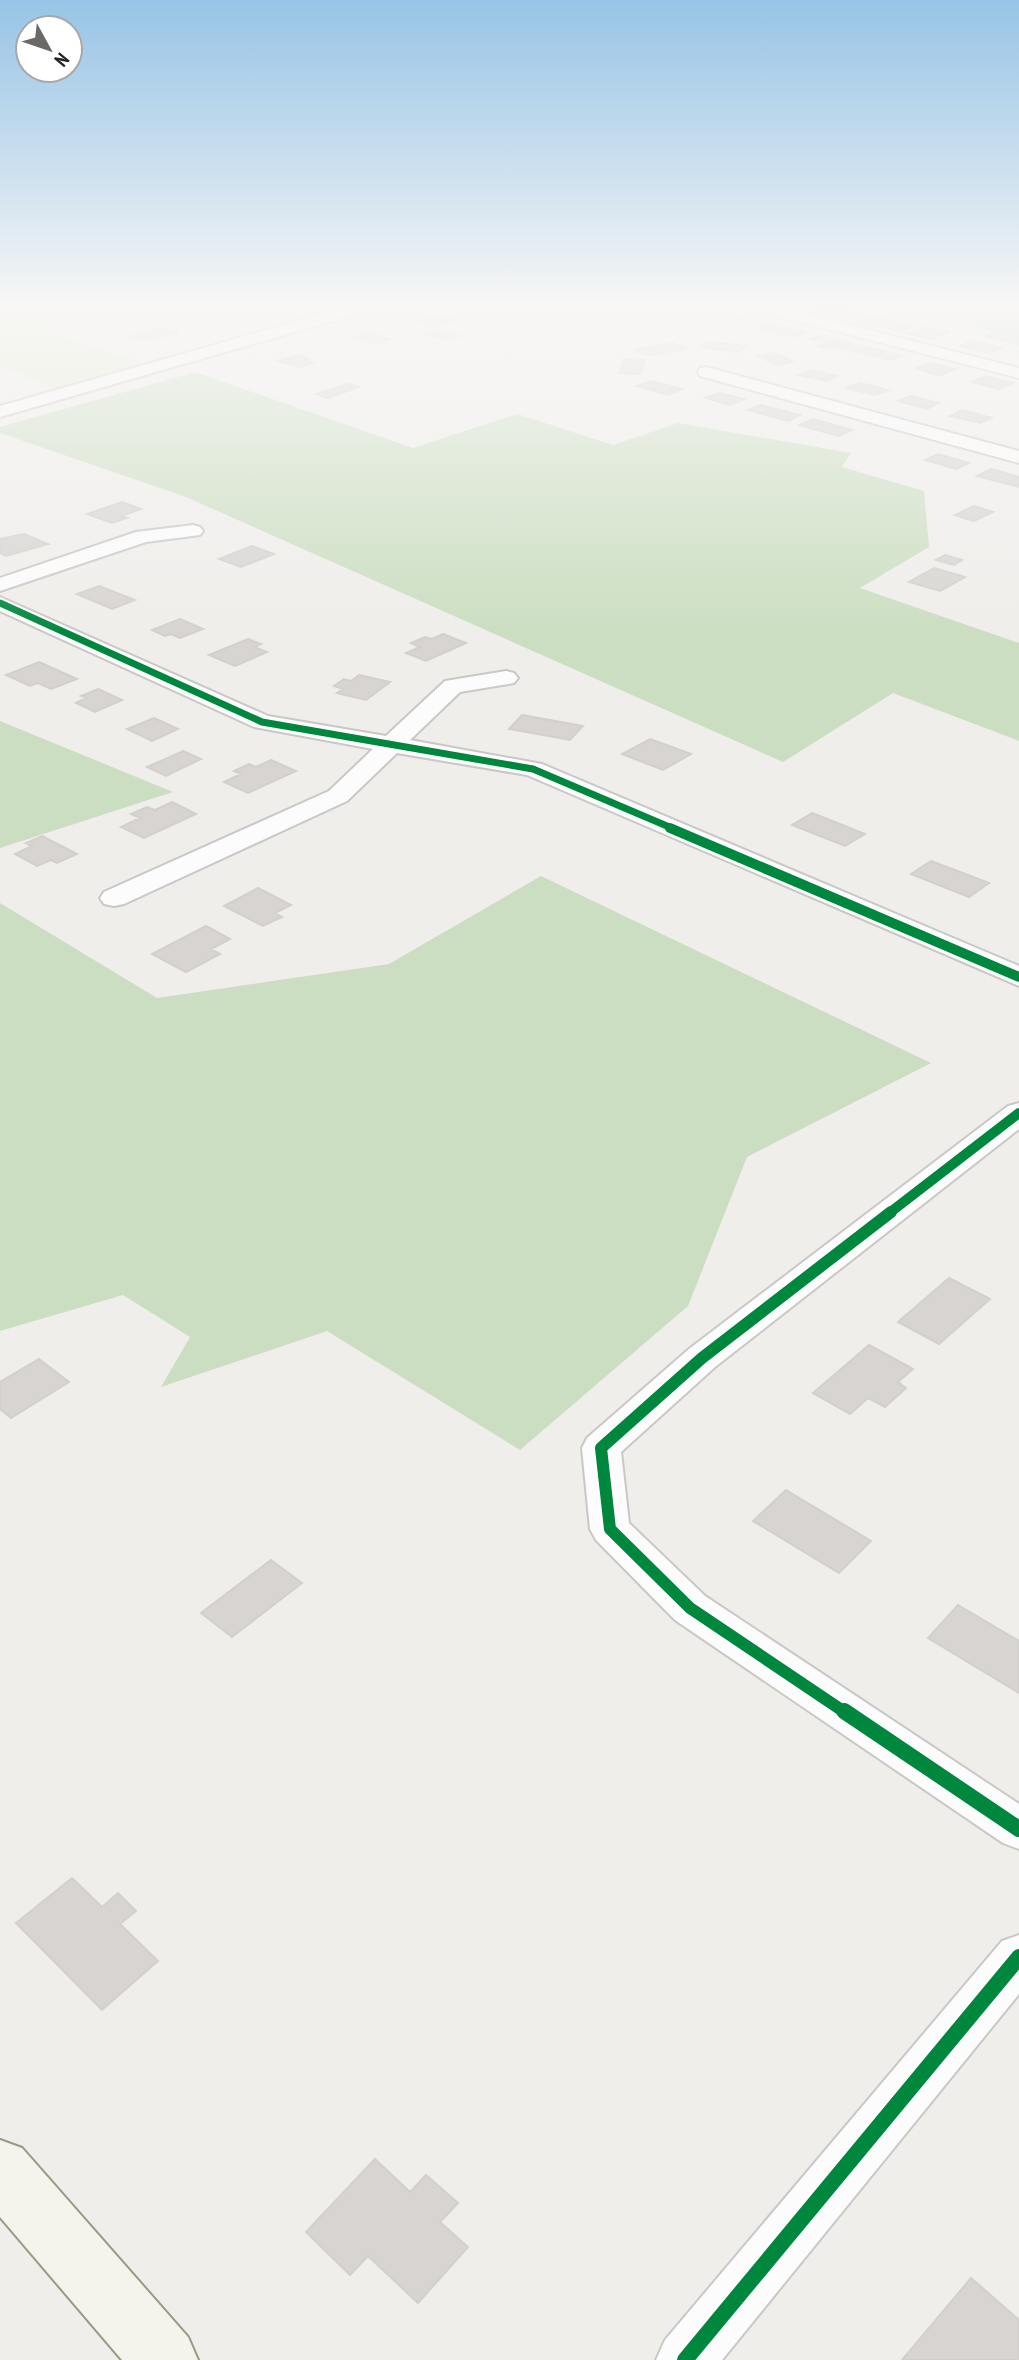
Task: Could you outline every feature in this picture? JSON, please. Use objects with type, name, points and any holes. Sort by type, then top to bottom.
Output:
[{"type":"main road","points":[[0,2170],[165,2360]]},
{"type":"street","points":[[861,414],[1019,457]]},
{"type":"street","points":[[0,584],[143,536],[193,531]]},
{"type":"street","points":[[0,603],[262,722],[533,769],[1019,977]]},
{"type":"street","points":[[114,898],[338,796],[453,686],[506,678]]},
{"type":"street","points":[[1019,1113],[702,1358],[601,1448],[611,1529],[690,1608],[1019,1829]]},
{"type":"street","points":[[685,2360],[1019,1956]]},
{"type":"green space","points":[[46,414],[316,414],[413,448],[517,414],[613,445],[678,423],[851,453],[842,467],[924,491],[929,547],[860,588],[1019,643],[1019,741],[893,693],[783,762],[186,497],[0,433],[0,427]]},
{"type":"green space","points":[[0,721],[173,792],[0,848]]},
{"type":"green space","points":[[541,876],[931,1063],[747,1157],[688,1306],[520,1450],[327,1331],[161,1387],[190,1337],[123,1295],[0,1331],[0,903],[157,998],[389,964]]},
{"type":"building","points":[[763,414],[800,415],[788,421]]},
{"type":"building","points":[[978,414],[992,418],[980,423],[950,416]]},
{"type":"building","points":[[813,419],[852,430],[839,436],[799,425]]},
{"type":"building","points":[[938,454],[969,463],[956,469],[925,460]]},
{"type":"building","points":[[991,469],[1019,477],[1019,487],[977,476]]},
{"type":"building","points":[[122,502],[141,509],[121,516],[127,518],[112,523],[87,514]]},
{"type":"building","points":[[974,506],[993,512],[974,521],[955,515]]},
{"type":"building","points":[[24,534],[48,544],[6,556],[0,553],[0,539]]},
{"type":"building","points":[[252,546],[274,554],[241,567],[219,559]]},
{"type":"building","points":[[945,555],[962,560],[954,565],[936,560]]},
{"type":"building","points":[[934,568],[965,577],[940,591],[909,582]]},
{"type":"building","points":[[99,586],[135,600],[112,609],[77,594]]},
{"type":"building","points":[[180,619],[203,629],[180,638],[171,634],[165,636],[152,630]]},
{"type":"building","points":[[443,634],[466,643],[426,661],[406,653],[420,647],[411,643]]},
{"type":"building","points":[[248,639],[261,644],[254,647],[267,652],[235,666],[209,655]]},
{"type":"building","points":[[39,662],[77,679],[51,689],[38,683],[30,686],[6,675]]},
{"type":"building","points":[[359,675],[390,682],[366,700],[337,693],[343,689],[334,686],[344,679],[351,681]]},
{"type":"building","points":[[98,689],[122,700],[95,712],[76,703],[86,698],[81,696]]},
{"type":"building","points":[[522,715],[583,726],[570,740],[509,729]]},
{"type":"building","points":[[154,718],[178,729],[152,741],[127,729]]},
{"type":"building","points":[[650,739],[691,754],[663,770],[622,754]]},
{"type":"building","points":[[183,751],[201,759],[166,776],[147,767]]},
{"type":"building","points":[[271,760],[296,771],[248,793],[224,782],[241,774],[234,771],[249,764],[256,767]]},
{"type":"building","points":[[172,802],[196,814],[144,838],[121,827],[140,818],[131,814],[147,807],[155,810]]},
{"type":"building","points":[[812,813],[865,834],[845,846],[792,825]]},
{"type":"building","points":[[42,836],[77,854],[57,863],[51,860],[37,866],[15,854],[32,846],[26,843]]},
{"type":"building","points":[[931,861],[989,883],[969,897],[911,874]]},
{"type":"building","points":[[258,888],[291,905],[275,913],[282,917],[263,926],[224,906]]},
{"type":"building","points":[[206,926],[230,939],[211,949],[220,954],[186,972],[152,954]]},
{"type":"building","points":[[949,1278],[990,1299],[939,1344],[898,1322]]},
{"type":"building","points":[[869,1345],[913,1369],[898,1382],[906,1388],[885,1407],[868,1398],[850,1414],[813,1393]]},
{"type":"building","points":[[39,1359],[69,1382],[11,1418],[0,1409],[0,1382]]},
{"type":"building","points":[[786,1490],[871,1541],[839,1573],[753,1521]]},
{"type":"building","points":[[271,1560],[302,1583],[232,1637],[201,1613]]},
{"type":"building","points":[[958,1605],[1019,1641],[1019,1693],[928,1638]]},
{"type":"building","points":[[72,1878],[102,1907],[118,1893],[136,1911],[120,1924],[158,1961],[102,2010],[16,1923]]},
{"type":"building","points":[[375,2159],[410,2192],[426,2175],[458,2203],[440,2222],[468,2247],[418,2303],[368,2256],[350,2275],[306,2232]]},
{"type":"building","points":[[971,2278],[1019,2320],[1019,2360],[902,2360]]},
{"type":"cycle path","points":[[0,603],[262,722],[533,769],[1019,977]]},
{"type":"cycle path","points":[[1019,1113],[702,1358],[601,1448],[610,1529],[690,1608],[1019,1829]]},
{"type":"cycle path","points":[[685,2360],[1019,1957]]}]
